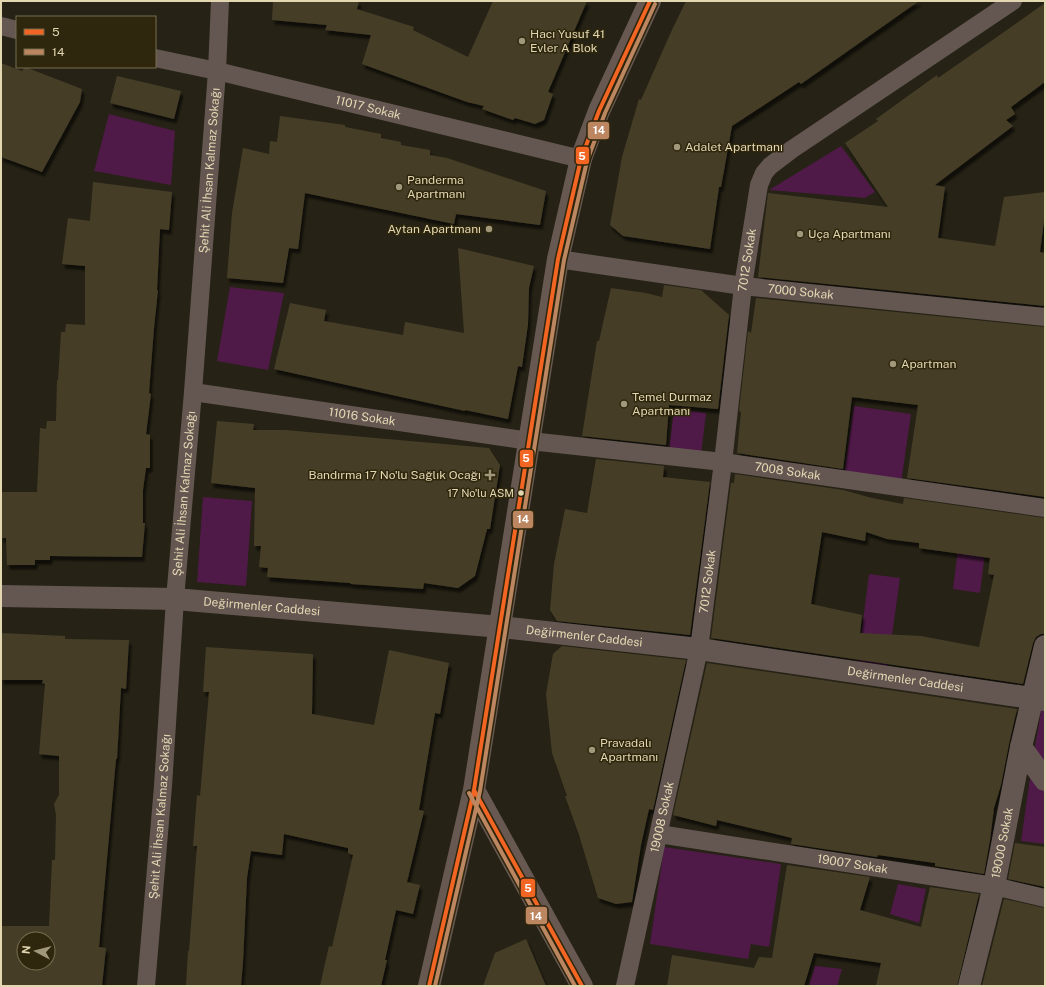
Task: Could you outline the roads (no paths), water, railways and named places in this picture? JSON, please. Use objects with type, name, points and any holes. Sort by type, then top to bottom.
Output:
[{"type":"main road","points":[[429,986],[474,790],[558,259],[580,159],[599,111],[650,1]]},
{"type":"main road","points":[[474,790],[582,986]]},
{"type":"street","name":"Değirmenler Caddesi","points":[[1,596],[175,599],[501,627],[699,649],[1039,699]]},
{"type":"street","name":"19000 Sokak","points":[[969,986],[994,886],[1021,747],[1039,699],[1045,646]]},
{"type":"street","points":[[1021,747],[1045,780]]},
{"type":"lane","name":"Şehit Ali İhsan Kalmaz Sokağı","points":[[146,986],[163,786],[175,599],[193,392],[217,71],[220,1]]},
{"type":"lane","name":"7012 Sokak","points":[[699,649],[723,462],[743,286],[759,185],[764,173],[770,166],[792,150],[1013,1]]},
{"type":"lane","points":[[1,26],[16,30]]},
{"type":"lane","name":"11017 Sokak","points":[[156,58],[217,71],[580,159]]},
{"type":"lane","name":"7000 Sokak","points":[[558,259],[743,286],[1045,317]]},
{"type":"lane","name":"11016 Sokak","points":[[193,392],[530,442]]},
{"type":"lane","name":"7008 Sokak","points":[[530,442],[723,462],[1045,508]]},
{"type":"lane","name":"19008 Sokak","points":[[625,986],[699,649]]},
{"type":"lane","name":"19007 Sokak","points":[[659,834],[994,886],[1045,898]]},
{"type":"place","name":"Hacı Yusuf 41 Evler A Blok","points":[[522,41]]},
{"type":"place","name":"Adalet Apartmanı","points":[[677,147]]},
{"type":"place","name":"Panderma Apartmanı","points":[[399,187]]},
{"type":"place","name":"Aytan Apartmanı","points":[[489,229]]},
{"type":"place","name":"Uça Apartmanı","points":[[800,234]]},
{"type":"place","name":"Apartman","points":[[893,364]]},
{"type":"place","name":"Temel Durmaz Apartmanı","points":[[624,404]]},
{"type":"place","name":"Bandırma 17 No'lu Sağlık Ocağı","points":[[490,475]]},
{"type":"place","name":"17 No'lu ASM","points":[[521,493]]},
{"type":"place","name":"Pravadalı Apartmanı","points":[[592,750]]}]
